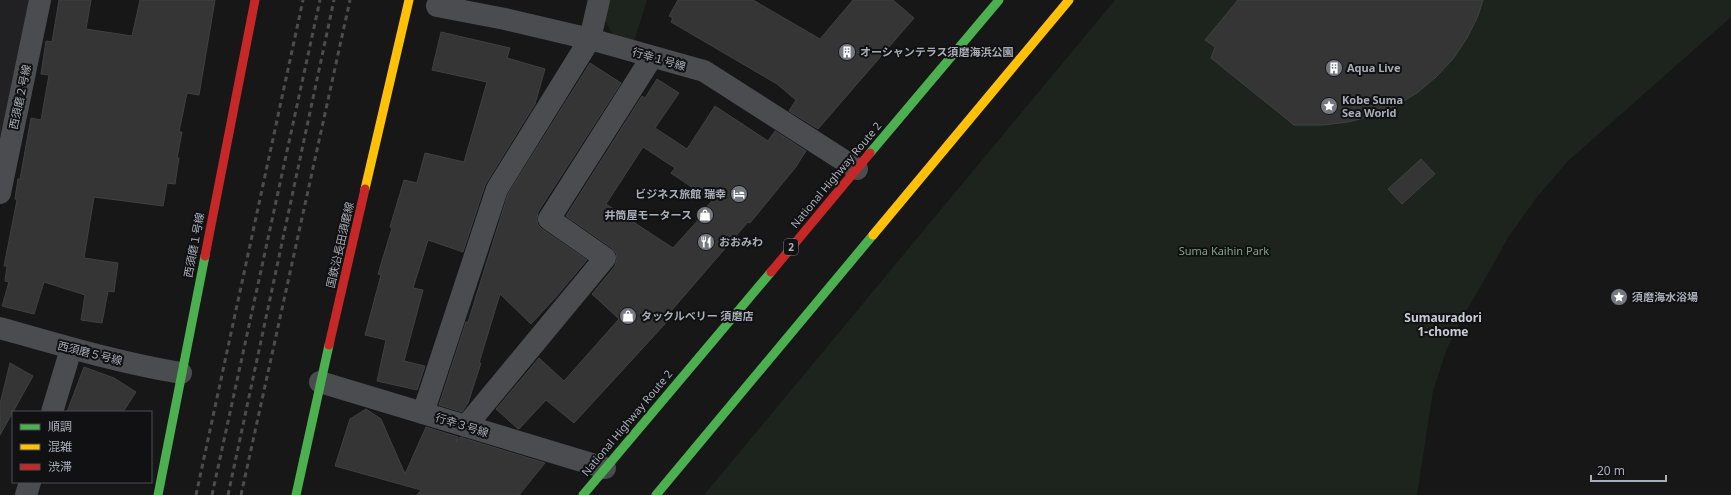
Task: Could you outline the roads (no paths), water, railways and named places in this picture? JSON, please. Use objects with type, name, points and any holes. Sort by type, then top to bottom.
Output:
[{"type":"main road","name":"西須磨１号線","points":[[158,495],[255,0]]},
{"type":"main road","name":"国鉄沿長田須磨線","points":[[296,495],[320,382],[409,0]]},
{"type":"main road","name":"National Highway Route 2","points":[[583,495],[999,0]]},
{"type":"main road","points":[[656,495],[1069,0]]},
{"type":"street","name":"西須磨２号線","points":[[0,193],[40,0]]},
{"type":"street","points":[[423,413],[497,189],[590,39],[599,0]]},
{"type":"street","name":"行幸１号線","points":[[437,6],[505,19],[590,39],[704,71],[857,169]]},
{"type":"street","points":[[466,426],[605,258],[549,219],[652,57]]},
{"type":"street","name":"西須磨５号線","points":[[0,328],[71,349],[181,373]]},
{"type":"street","points":[[52,411],[71,349]]},
{"type":"street","name":"行幸３号線","points":[[320,382],[605,468]]},
{"type":"street","points":[[26,495],[30,483]]},
{"type":"railway","points":[[196,495],[303,0]]},
{"type":"railway","points":[[212,495],[320,0]]},
{"type":"railway","points":[[228,495],[334,0]]},
{"type":"railway","points":[[241,495],[350,0]]},
{"type":"place","name":"オーシャンテラス須磨海浜公園","points":[[847,52]]},
{"type":"place","name":"Aqua Live","points":[[1334,68]]},
{"type":"place","name":"Kobe Suma Sea World","points":[[1329,106]]},
{"type":"place","name":"ビジネス旅館 瑞幸","points":[[739,194]]},
{"type":"place","name":"井筒屋モータース","points":[[705,215]]},
{"type":"place","name":"おおみわ","points":[[706,242]]},
{"type":"place","name":"須磨海水浴場","points":[[1619,297]]},
{"type":"place","name":"タックルベリー 須磨店","points":[[628,316]]},
{"type":"district","name":"Sumauradori 1-chome","points":[[1443,325]]},
{"type":"park label","name":"Suma Kaihin Park","points":[[1224,251]]}]
